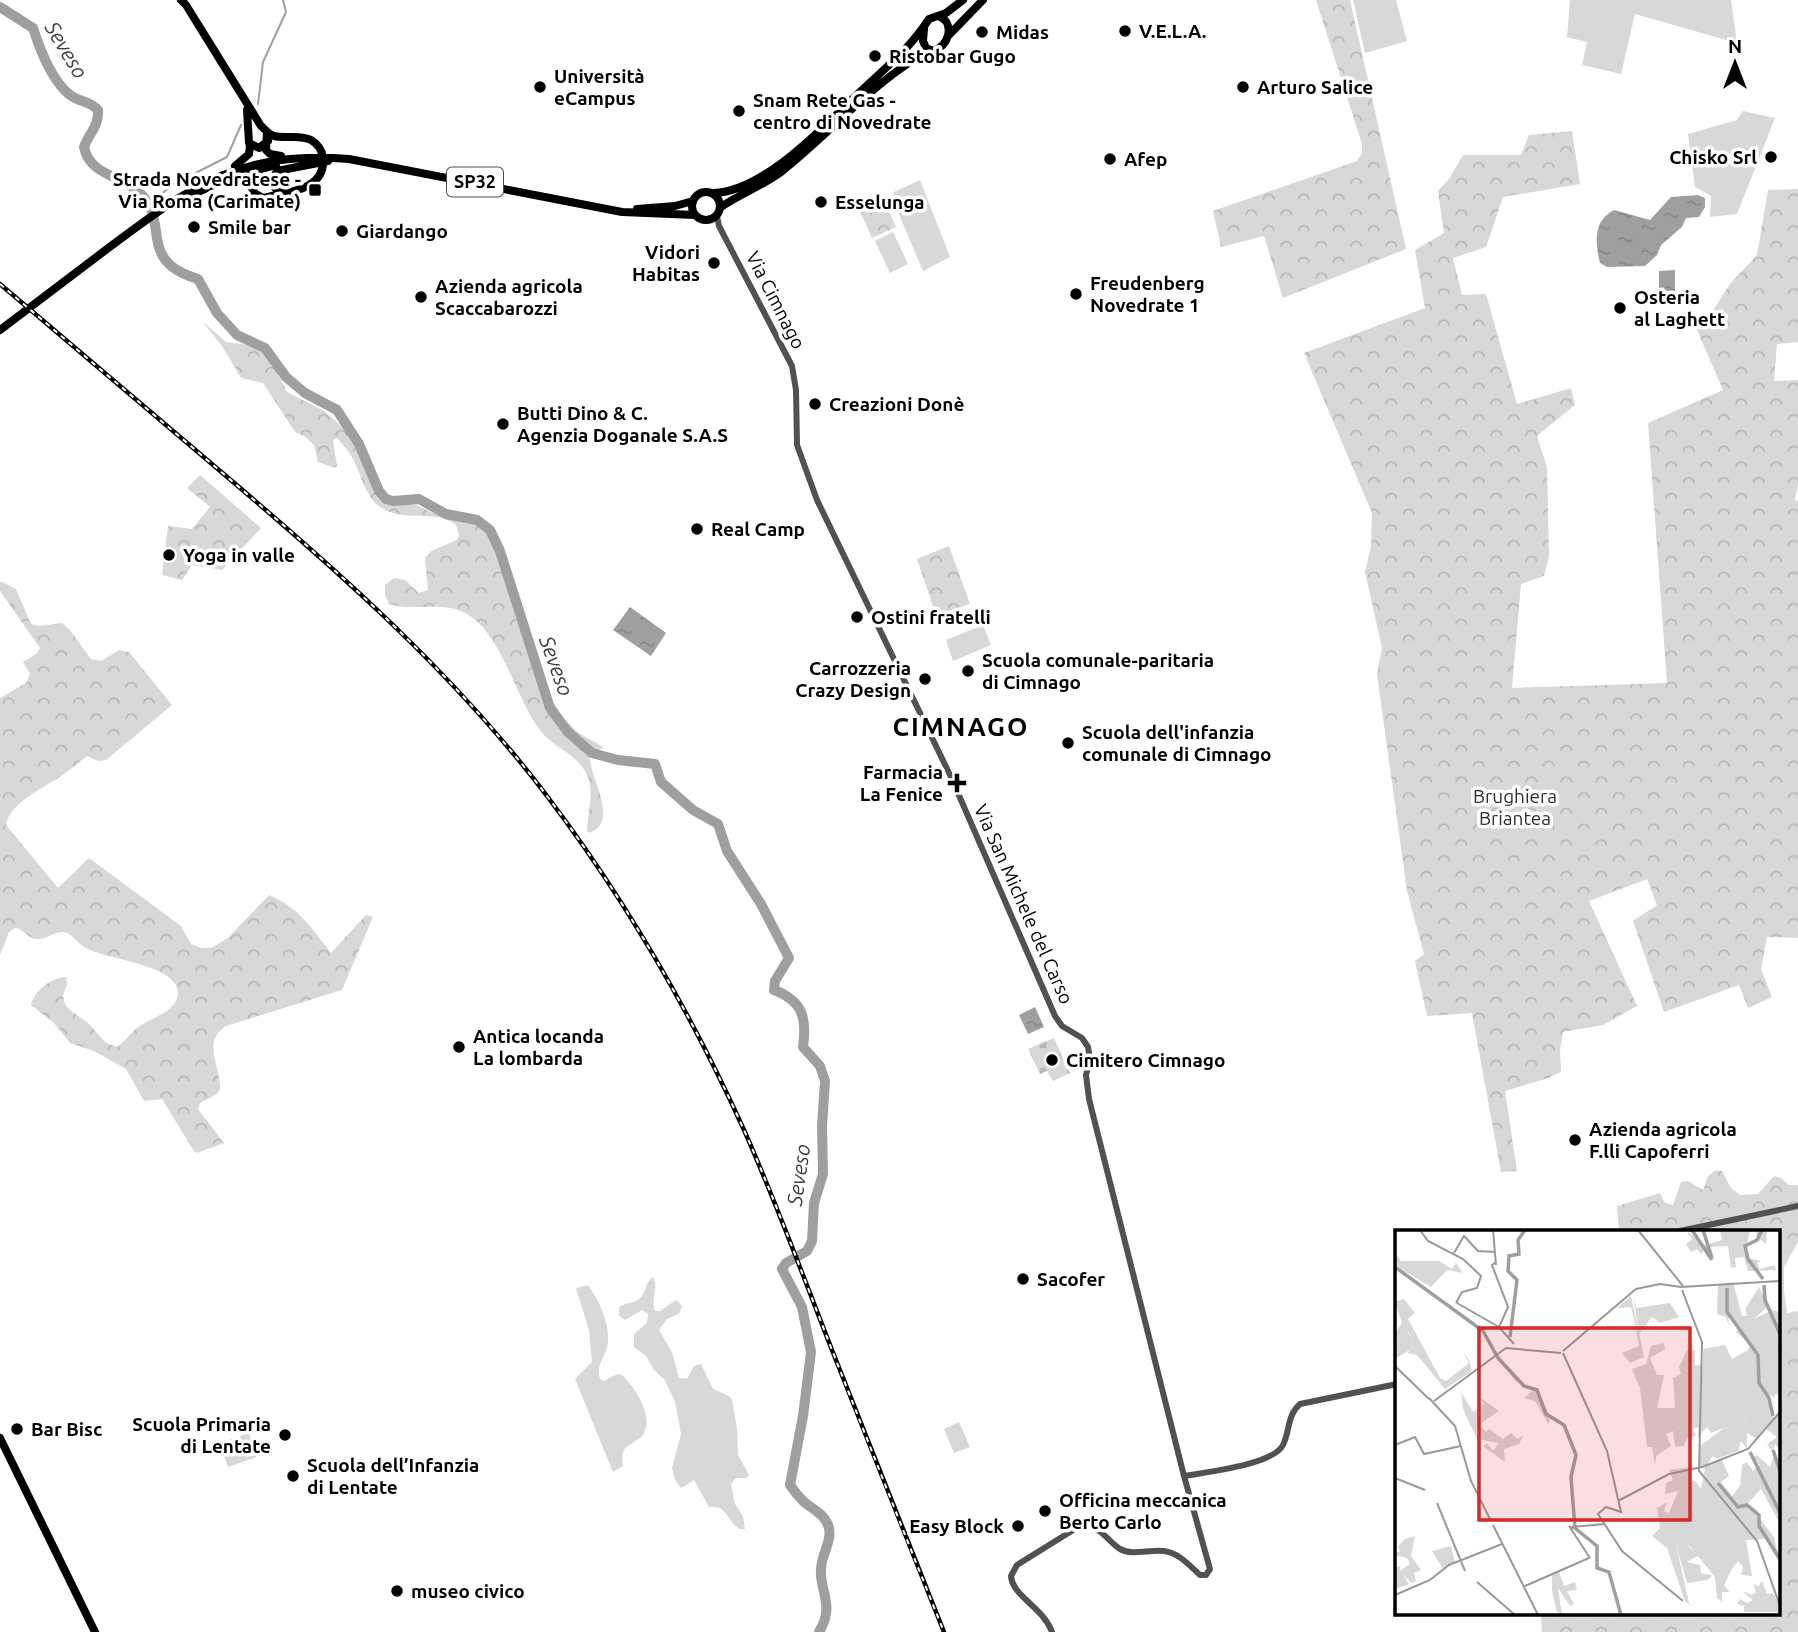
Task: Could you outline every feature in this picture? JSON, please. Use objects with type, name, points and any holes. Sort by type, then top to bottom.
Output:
[{"type":"main road","points":[[963,0],[946,13],[929,19],[924,29],[898,59],[791,156],[757,178],[727,192],[701,192],[693,201],[695,215],[702,220],[716,214],[780,173],[900,68],[930,50],[940,49],[948,36],[982,0]]},
{"type":"main road","points":[[184,2],[247,108],[264,129],[266,150],[270,154],[314,159]]},
{"type":"main road","points":[[938,16],[947,22],[948,36]]},
{"type":"main road","points":[[924,29],[923,43],[930,50]]},
{"type":"main road","points":[[0,330],[146,219],[242,162],[249,154],[250,145],[247,138],[250,130],[247,108]]},
{"type":"main road","points":[[250,130],[264,129],[283,137]]},
{"type":"main road","points":[[250,145],[259,148],[267,142],[283,137],[302,137],[311,140],[322,152],[324,167],[318,178],[306,187],[288,194],[272,187],[266,177],[259,177],[254,182],[253,190]]},
{"type":"main road","points":[[212,178],[263,162],[314,159]]},
{"type":"main road","points":[[195,193],[237,181],[249,184],[260,197],[272,187],[273,176],[277,171],[314,159]]},
{"type":"main road","points":[[158,212],[226,179],[259,169],[314,159]]},
{"type":"main road","name":"SP32","points":[[314,159],[373,163],[635,214],[695,215]]},
{"type":"main road","points":[[714,193],[719,199],[716,214]]},
{"type":"main road","name":"SP32","points":[[576,202],[641,209],[675,206],[693,201]]},
{"type":"main road","points":[[0,1438],[95,1632]]},
{"type":"street","name":"Via Cimnago","points":[[716,214],[719,226],[792,366],[796,390],[797,445],[823,513]]},
{"type":"street","name":"Via San Michele del Carso","points":[[823,513],[951,777],[1055,1016],[1062,1026],[1082,1038],[1088,1047],[1090,1060],[1086,1075],[1089,1099],[1208,1561],[1210,1571],[1202,1575],[1172,1553],[1159,1550],[1129,1552],[1093,1527],[1084,1525],[1075,1528],[1017,1566],[1011,1576],[1014,1589],[1037,1608],[1052,1632]]},
{"type":"street","points":[[1685,1230],[1798,1206]]},
{"type":"street","points":[[1184,1476],[1271,1457],[1283,1446],[1292,1413],[1300,1404],[1395,1384]]},
{"type":"green space","points":[[1316,0],[1350,0],[1406,249],[1283,298],[1264,236],[1221,247],[1213,211],[1357,161],[1362,153],[1362,144]]},
{"type":"green space","points":[[1353,0],[1396,0],[1407,41],[1365,53]]},
{"type":"green space","points":[[1570,0],[1731,0],[1737,43],[1635,14],[1621,74],[1582,65],[1587,42],[1567,37]]},
{"type":"green space","points":[[1743,111],[1775,118],[1737,214],[1710,217],[1711,196],[1695,187],[1688,134],[1737,120]]},
{"type":"green space","name":"Brughiera Briantea","points":[[1572,131],[1580,184],[1503,197],[1486,247],[1453,258],[1462,295],[1486,294],[1517,404],[1571,388],[1575,405],[1537,436],[1547,467],[1549,556],[1544,576],[1521,584],[1512,688],[1667,683],[1648,423],[1723,390],[1697,330],[1706,322],[1729,285],[1757,255],[1768,190],[1798,189],[1798,342],[1777,344],[1774,381],[1798,380],[1798,483],[1795,500],[1798,501],[1798,938],[1767,937],[1761,969],[1772,997],[1748,1008],[1739,985],[1664,1012],[1633,921],[1657,905],[1647,879],[1589,901],[1637,1006],[1603,1025],[1563,1032],[1561,1072],[1505,1091],[1517,1171],[1501,1172],[1472,1013],[1427,1016],[1415,961],[1424,954],[1407,891],[1377,674],[1382,648],[1365,572],[1371,546],[1372,513],[1304,353],[1425,308],[1415,250],[1444,233],[1438,191],[1449,179],[1463,155],[1521,155],[1529,135]]},
{"type":"green space","points":[[920,180],[950,257],[923,271],[893,200],[894,192]]},
{"type":"green space","points":[[888,197],[887,207],[896,227],[872,238],[860,211]]},
{"type":"green space","points":[[893,232],[908,264],[890,273],[875,241]]},
{"type":"green space","points":[[202,321],[226,342],[255,346],[263,350],[287,392],[324,411],[344,428],[384,501],[410,504],[432,513],[475,523],[489,533],[498,555],[502,556],[546,691],[565,720],[579,733],[603,747],[590,757],[603,809],[603,819],[598,827],[589,833],[587,831],[591,794],[589,780],[582,766],[540,730],[500,652],[480,624],[458,610],[389,604],[385,585],[394,578],[405,580],[419,593],[428,590],[425,558],[431,551],[457,540],[459,535],[456,525],[438,517],[398,514],[379,506],[367,491],[351,456],[337,438],[333,440],[337,466],[335,468],[318,462],[314,445],[295,432],[263,383],[241,378],[222,346]]},
{"type":"green space","points":[[200,475],[261,528],[222,570],[192,565],[182,580],[162,575],[168,526],[192,529],[210,507],[187,488]]},
{"type":"green space","points":[[949,546],[970,604],[936,615],[917,559]]},
{"type":"green space","points":[[0,581],[16,589],[31,624],[39,626],[62,623],[91,659],[101,661],[119,650],[129,652],[172,705],[106,760],[98,761],[87,756],[21,802],[9,817],[6,825],[58,888],[89,858],[181,926],[191,944],[201,948],[211,948],[228,938],[269,895],[296,912],[331,953],[366,915],[373,917],[342,990],[226,1026],[219,1032],[213,1047],[220,1089],[217,1094],[200,1103],[198,1109],[224,1143],[197,1153],[194,1151],[162,1099],[144,1101],[126,1069],[94,1051],[70,1043],[54,1023],[31,1005],[44,986],[55,979],[66,977],[63,996],[65,1004],[106,1043],[117,1047],[137,1028],[167,1011],[176,1001],[176,985],[168,976],[140,964],[96,952],[64,932],[35,939],[15,928],[9,932],[0,955],[0,698],[26,683],[30,674],[23,662],[40,648],[0,591]]},
{"type":"green space","points":[[983,625],[991,645],[953,661],[946,640]]},
{"type":"green space","points":[[1054,1038],[1070,1073],[1053,1081],[1047,1071],[1040,1074],[1028,1049]]},
{"type":"green space","points":[[1716,1170],[1722,1171],[1731,1188],[1740,1195],[1758,1194],[1774,1176],[1789,1185],[1798,1185],[1798,1242],[1784,1267],[1784,1291],[1787,1313],[1798,1311],[1798,1632],[1542,1632],[1541,1615],[1531,1614],[1780,1614],[1780,1230],[1619,1230],[1617,1206],[1660,1193],[1665,1203],[1673,1205],[1681,1182],[1688,1181],[1703,1190],[1708,1176]]},
{"type":"green space","points":[[653,1277],[655,1311],[660,1311],[676,1300],[682,1306],[679,1314],[667,1319],[659,1330],[672,1352],[679,1378],[687,1379],[694,1366],[701,1364],[713,1389],[732,1400],[738,1455],[749,1475],[747,1478],[736,1478],[731,1484],[735,1504],[743,1516],[745,1529],[739,1529],[719,1508],[709,1507],[694,1480],[681,1488],[675,1480],[672,1468],[681,1434],[675,1402],[665,1380],[654,1370],[646,1356],[634,1347],[634,1334],[647,1323],[648,1314],[642,1310],[625,1320],[619,1316],[619,1307],[639,1299]]},
{"type":"green space","points":[[588,1285],[601,1307],[608,1332],[607,1348],[599,1366],[600,1379],[604,1381],[617,1374],[622,1375],[632,1386],[646,1416],[645,1431],[626,1448],[622,1458],[623,1466],[613,1472],[575,1379],[592,1362],[589,1330],[576,1288]]},
{"type":"green space","points":[[959,1422],[970,1447],[954,1453],[944,1429]]},
{"type":"green space","points":[[249,1433],[257,1457],[228,1467],[220,1443]]},
{"type":"water","points":[[1698,195],[1705,198],[1705,207],[1699,217],[1686,218],[1682,227],[1661,245],[1657,255],[1645,266],[1607,267],[1600,263],[1597,233],[1602,220],[1614,210],[1650,220],[1671,197]]},
{"type":"water","points":[[1675,270],[1675,292],[1659,293],[1659,271]]},
{"type":"water","points":[[630,607],[666,633],[651,656],[613,630]]},
{"type":"water","points":[[1035,1007],[1044,1027],[1028,1034],[1019,1015]]},
{"type":"waterway","points":[[258,104],[263,62],[286,12],[283,0]]},
{"type":"waterway","name":"Seveso","points":[[0,7],[33,28],[47,64],[63,89],[98,110],[95,125],[84,147],[87,157],[100,170],[141,194],[154,217],[161,252],[167,262],[179,271],[198,279],[217,313],[237,335],[265,348],[286,377],[305,393],[337,410],[359,444],[379,491],[386,499],[419,499],[446,514],[477,520],[490,530],[500,551],[550,708],[568,732],[592,753],[618,760],[655,764],[661,782],[693,810],[718,824],[727,851],[761,904],[789,958],[775,981],[774,990],[791,999],[801,1012],[804,1027],[803,1047],[820,1066],[825,1081],[823,1174],[814,1203],[812,1241],[807,1251],[786,1263],[782,1269],[802,1307],[811,1352],[790,1485],[804,1502],[824,1518],[829,1530],[821,1572],[826,1613],[819,1632]]},
{"type":"waterway","points":[[149,205],[172,185],[227,157],[241,125]]},
{"type":"railway","points":[[0,284],[263,508],[392,624],[511,750],[576,835],[655,958],[724,1086],[778,1212],[944,1632]]},
{"type":"place","name":"V.E.L.A.","points":[[1125,31]]},
{"type":"place","name":"Midas","points":[[982,32]]},
{"type":"place","name":"Ristobar Gugo","points":[[875,56]]},
{"type":"place","name":"Università eCampus","points":[[540,87]]},
{"type":"place","name":"Arturo Salice","points":[[1243,87]]},
{"type":"place","name":"Snam Rete Gas - centro di Novedrate","points":[[739,111]]},
{"type":"place","name":"Chisko Srl","points":[[1771,157]]},
{"type":"place","name":"Afep","points":[[1110,159]]},
{"type":"place","name":"Strada Novedratese - Via Roma (Carimate)","points":[[315,190]]},
{"type":"place","name":"Esselunga","points":[[821,202]]},
{"type":"place","name":"Smile bar","points":[[194,227]]},
{"type":"place","name":"Giardango","points":[[342,231]]},
{"type":"place","name":"Vidori Habitas","points":[[714,263]]},
{"type":"place","name":"Freudenberg Novedrate 1","points":[[1076,294]]},
{"type":"place","name":"Azienda agricola Scaccabarozzi","points":[[421,297]]},
{"type":"place","name":"Osteria al Laghett","points":[[1620,308]]},
{"type":"place","name":"Creazioni Donè","points":[[815,404]]},
{"type":"place","name":"Butti Dino & C. Agenzia Doganale S.A.S","points":[[503,424]]},
{"type":"place","name":"Real Camp","points":[[697,529]]},
{"type":"place","name":"Yoga in valle","points":[[169,555]]},
{"type":"place","name":"Ostini fratelli","points":[[857,617]]},
{"type":"place","name":"Scuola comunale-paritaria di Cimnago","points":[[968,671]]},
{"type":"place","name":"Carrozzeria Crazy Design","points":[[925,679]]},
{"type":"place","name":"Scuola dell'infanzia comunale di Cimnago","points":[[1068,743]]},
{"type":"place","name":"Farmacia La Fenice","points":[[957,783]]},
{"type":"place","name":"Antica locanda La lombarda","points":[[459,1047]]},
{"type":"place","name":"Cimitero Cimnago","points":[[1052,1060]]},
{"type":"place","name":"Azienda agricola F.lli Capoferri","points":[[1575,1140]]},
{"type":"place","name":"Sacofer","points":[[1023,1279]]},
{"type":"place","name":"Bar Bisc","points":[[17,1429]]},
{"type":"place","name":"Scuola Primaria di Lentate","points":[[285,1435]]},
{"type":"place","name":"Scuola dell’Infanzia di Lentate","points":[[293,1476]]},
{"type":"place","name":"Officina meccanica Berto Carlo","points":[[1045,1511]]},
{"type":"place","name":"Easy Block","points":[[1018,1526]]},
{"type":"place","name":"museo civico","points":[[397,1591]]},
{"type":"district","name":"CIMNAGO","points":[[961,727]]}]
